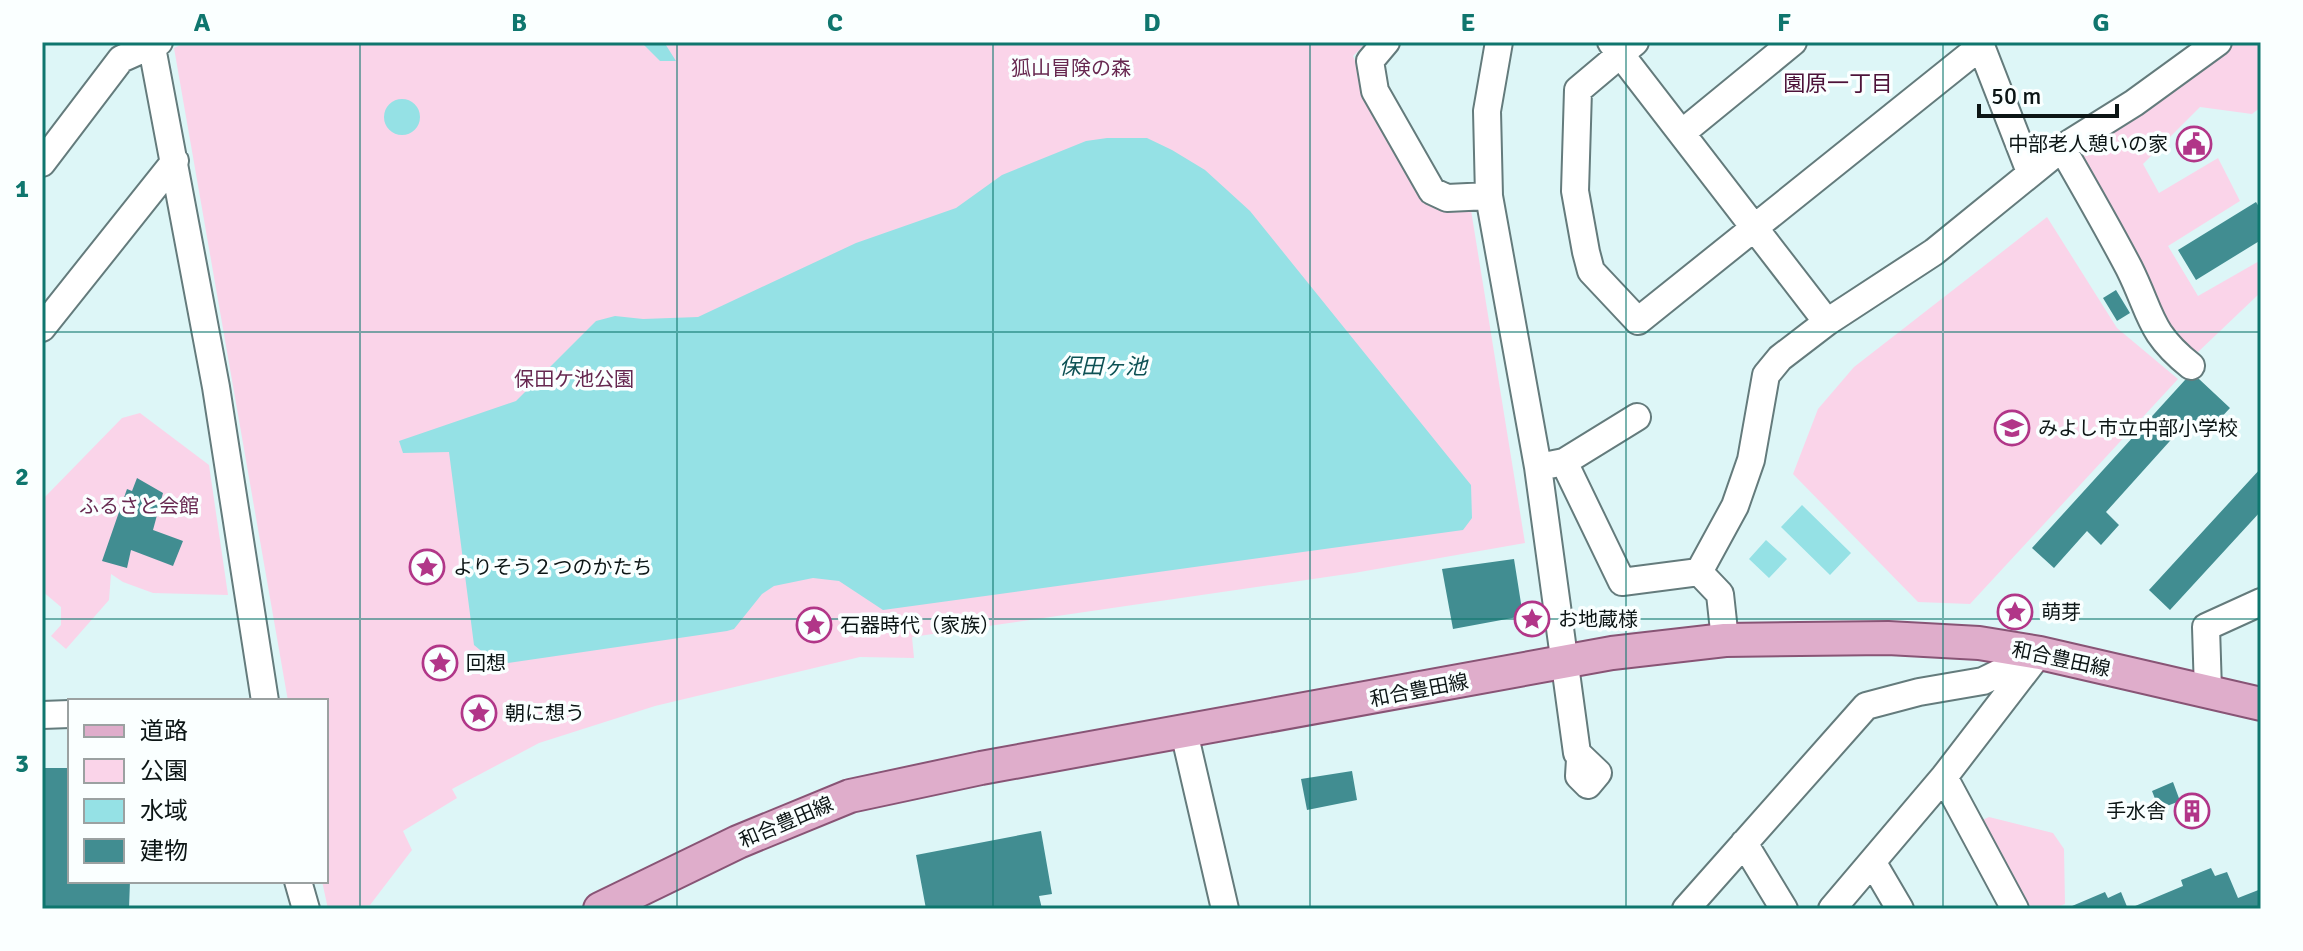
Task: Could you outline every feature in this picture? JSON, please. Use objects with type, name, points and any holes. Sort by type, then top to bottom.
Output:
[{"type":"main road","name":"和合豊田線","points":[[612,907],[738,842],[850,796],[1184,732],[1400,695],[1565,659],[1725,640],[1903,639],[1979,643],[2040,653],[2261,704]]},
{"type":"street","points":[[1386,42],[1370,61],[1375,91],[1432,191],[1447,198],[1489,196]]},
{"type":"street","points":[[1499,42],[1487,111],[1489,196],[1538,467],[1580,759]]},
{"type":"street","points":[[1683,132],[1793,42]]},
{"type":"street","points":[[1699,572],[1735,506],[1743,483],[1766,375],[1780,358],[1827,322],[1934,252],[2062,148],[2134,103],[2218,42]]},
{"type":"street","points":[[42,163],[121,59],[154,43],[216,387],[265,699]]},
{"type":"street","points":[[1827,322],[1757,228],[1683,132],[1622,46],[1578,90],[1575,191],[1591,271],[1638,321],[1757,228],[1980,44],[2030,172]]},
{"type":"street","points":[[2062,148],[2128,267],[2154,329],[2165,345],[2191,366]]},
{"type":"street","points":[[42,328],[175,161]]},
{"type":"street","points":[[1538,467],[1564,462],[1637,417]]},
{"type":"street","points":[[1564,462],[1622,582],[1699,572]]},
{"type":"street","points":[[1699,572],[1720,594],[1725,640]]},
{"type":"street","points":[[2208,691],[2206,627],[2261,602]]},
{"type":"street","points":[[1832,909],[1944,777],[2040,653]]},
{"type":"street","points":[[1686,909],[1866,706],[1919,692],[1983,681],[2040,653]]},
{"type":"street","points":[[42,715],[68,714]]},
{"type":"street","points":[[1184,732],[1225,909]]},
{"type":"street","points":[[1944,777],[2015,909]]},
{"type":"street","points":[[1744,843],[1784,909]]},
{"type":"street","points":[[1873,863],[1900,909]]},
{"type":"street","points":[[299,883],[306,909]]},
{"type":"green space","name":"保田ケ池公園","points":[[187,42],[1363,42],[1365,44],[1353,56],[1372,99],[1405,156],[1470,204],[1525,543],[1354,573],[912,637],[914,658],[860,657],[655,706],[539,743],[452,789],[457,798],[403,831],[412,850],[370,905],[328,909],[322,883],[328,883],[328,699],[288,699],[174,48]]},
{"type":"green space","points":[[2236,42],[2261,42],[2261,107],[2252,114],[2200,107],[2143,164],[2159,193],[2218,158],[2240,201],[2168,246],[2198,296],[2261,260],[2261,292],[2198,352],[2178,341],[2164,322],[2077,153]]},
{"type":"green space","points":[[2047,217],[2117,328],[2178,379],[1970,604],[1918,602],[1793,474],[1818,409],[1854,367]]},
{"type":"green space","name":"ふるさと会館","points":[[140,413],[209,465],[228,595],[153,593],[111,574],[109,600],[66,649],[51,636],[61,625],[61,607],[42,591],[42,500],[122,418]]},
{"type":"green space","points":[[1989,817],[2053,833],[2064,849],[2065,904],[2053,909],[2024,909],[1976,823]]},
{"type":"water","points":[[641,42],[664,42],[676,61],[660,61]]},
{"type":"water","points":[[402,99],[415,104],[420,117],[415,130],[402,135],[389,130],[384,117],[389,104]]},
{"type":"water","name":"保田ヶ池","points":[[1147,138],[1172,150],[1205,170],[1250,211],[1471,485],[1472,518],[1463,530],[883,610],[839,581],[813,578],[774,586],[762,594],[734,629],[727,631],[508,663],[503,660],[497,664],[474,645],[449,452],[403,453],[399,441],[516,401],[596,321],[615,316],[643,319],[698,317],[856,243],[956,208],[1002,175],[1086,141]]},
{"type":"water","points":[[1802,505],[1851,553],[1830,575],[1781,527]]},
{"type":"water","points":[[1766,540],[1787,559],[1769,578],[1749,559]]},
{"type":"building","points":[[2256,202],[2261,210],[2261,240],[2196,280],[2178,250]]},
{"type":"building","points":[[2116,290],[2130,313],[2117,321],[2103,298]]},
{"type":"building","points":[[2199,379],[2230,408],[2203,437],[2187,422],[2106,512],[2119,525],[2101,545],[2087,531],[2054,568],[2032,548],[2185,380]]},
{"type":"building","points":[[2261,468],[2261,511],[2170,610],[2149,590]]},
{"type":"building","points":[[137,478],[163,493],[153,530],[183,541],[173,566],[131,550],[127,568],[102,561],[127,489],[132,491]]},
{"type":"building","points":[[1514,559],[1523,616],[1453,629],[1442,569]]},
{"type":"building","points":[[42,768],[68,768],[68,883],[130,883],[129,909],[42,909]]},
{"type":"building","points":[[1352,771],[1357,800],[1307,810],[1301,779]]},
{"type":"building","points":[[2173,782],[2180,801],[2159,809],[2152,791]]},
{"type":"building","points":[[1041,831],[1052,894],[1039,896],[1042,909],[926,909],[916,855]]},
{"type":"building","points":[[2211,868],[2215,876],[2227,872],[2238,898],[2261,889],[2261,909],[2128,909],[2183,886],[2181,880]]},
{"type":"building","points":[[2105,892],[2108,898],[2121,892],[2128,909],[2065,909]]},
{"type":"place","name":"中部老人憩いの家","points":[[2194,144]]},
{"type":"place","name":"みよし市立中部小学校","points":[[2012,428]]},
{"type":"place","name":"よりそう２つのかたち","points":[[427,567]]},
{"type":"place","name":"萌芽","points":[[2015,612]]},
{"type":"place","name":"お地蔵様","points":[[1532,619]]},
{"type":"place","name":"石器時代（家族）","points":[[814,625]]},
{"type":"place","name":"回想","points":[[440,663]]},
{"type":"place","name":"朝に想う","points":[[479,713]]},
{"type":"place","name":"手水舎","points":[[2192,811]]},
{"type":"district","name":"園原一丁目","points":[[1838,83]]},
{"type":"park label","name":"狐山冒険の森","points":[[1071,68]]}]
